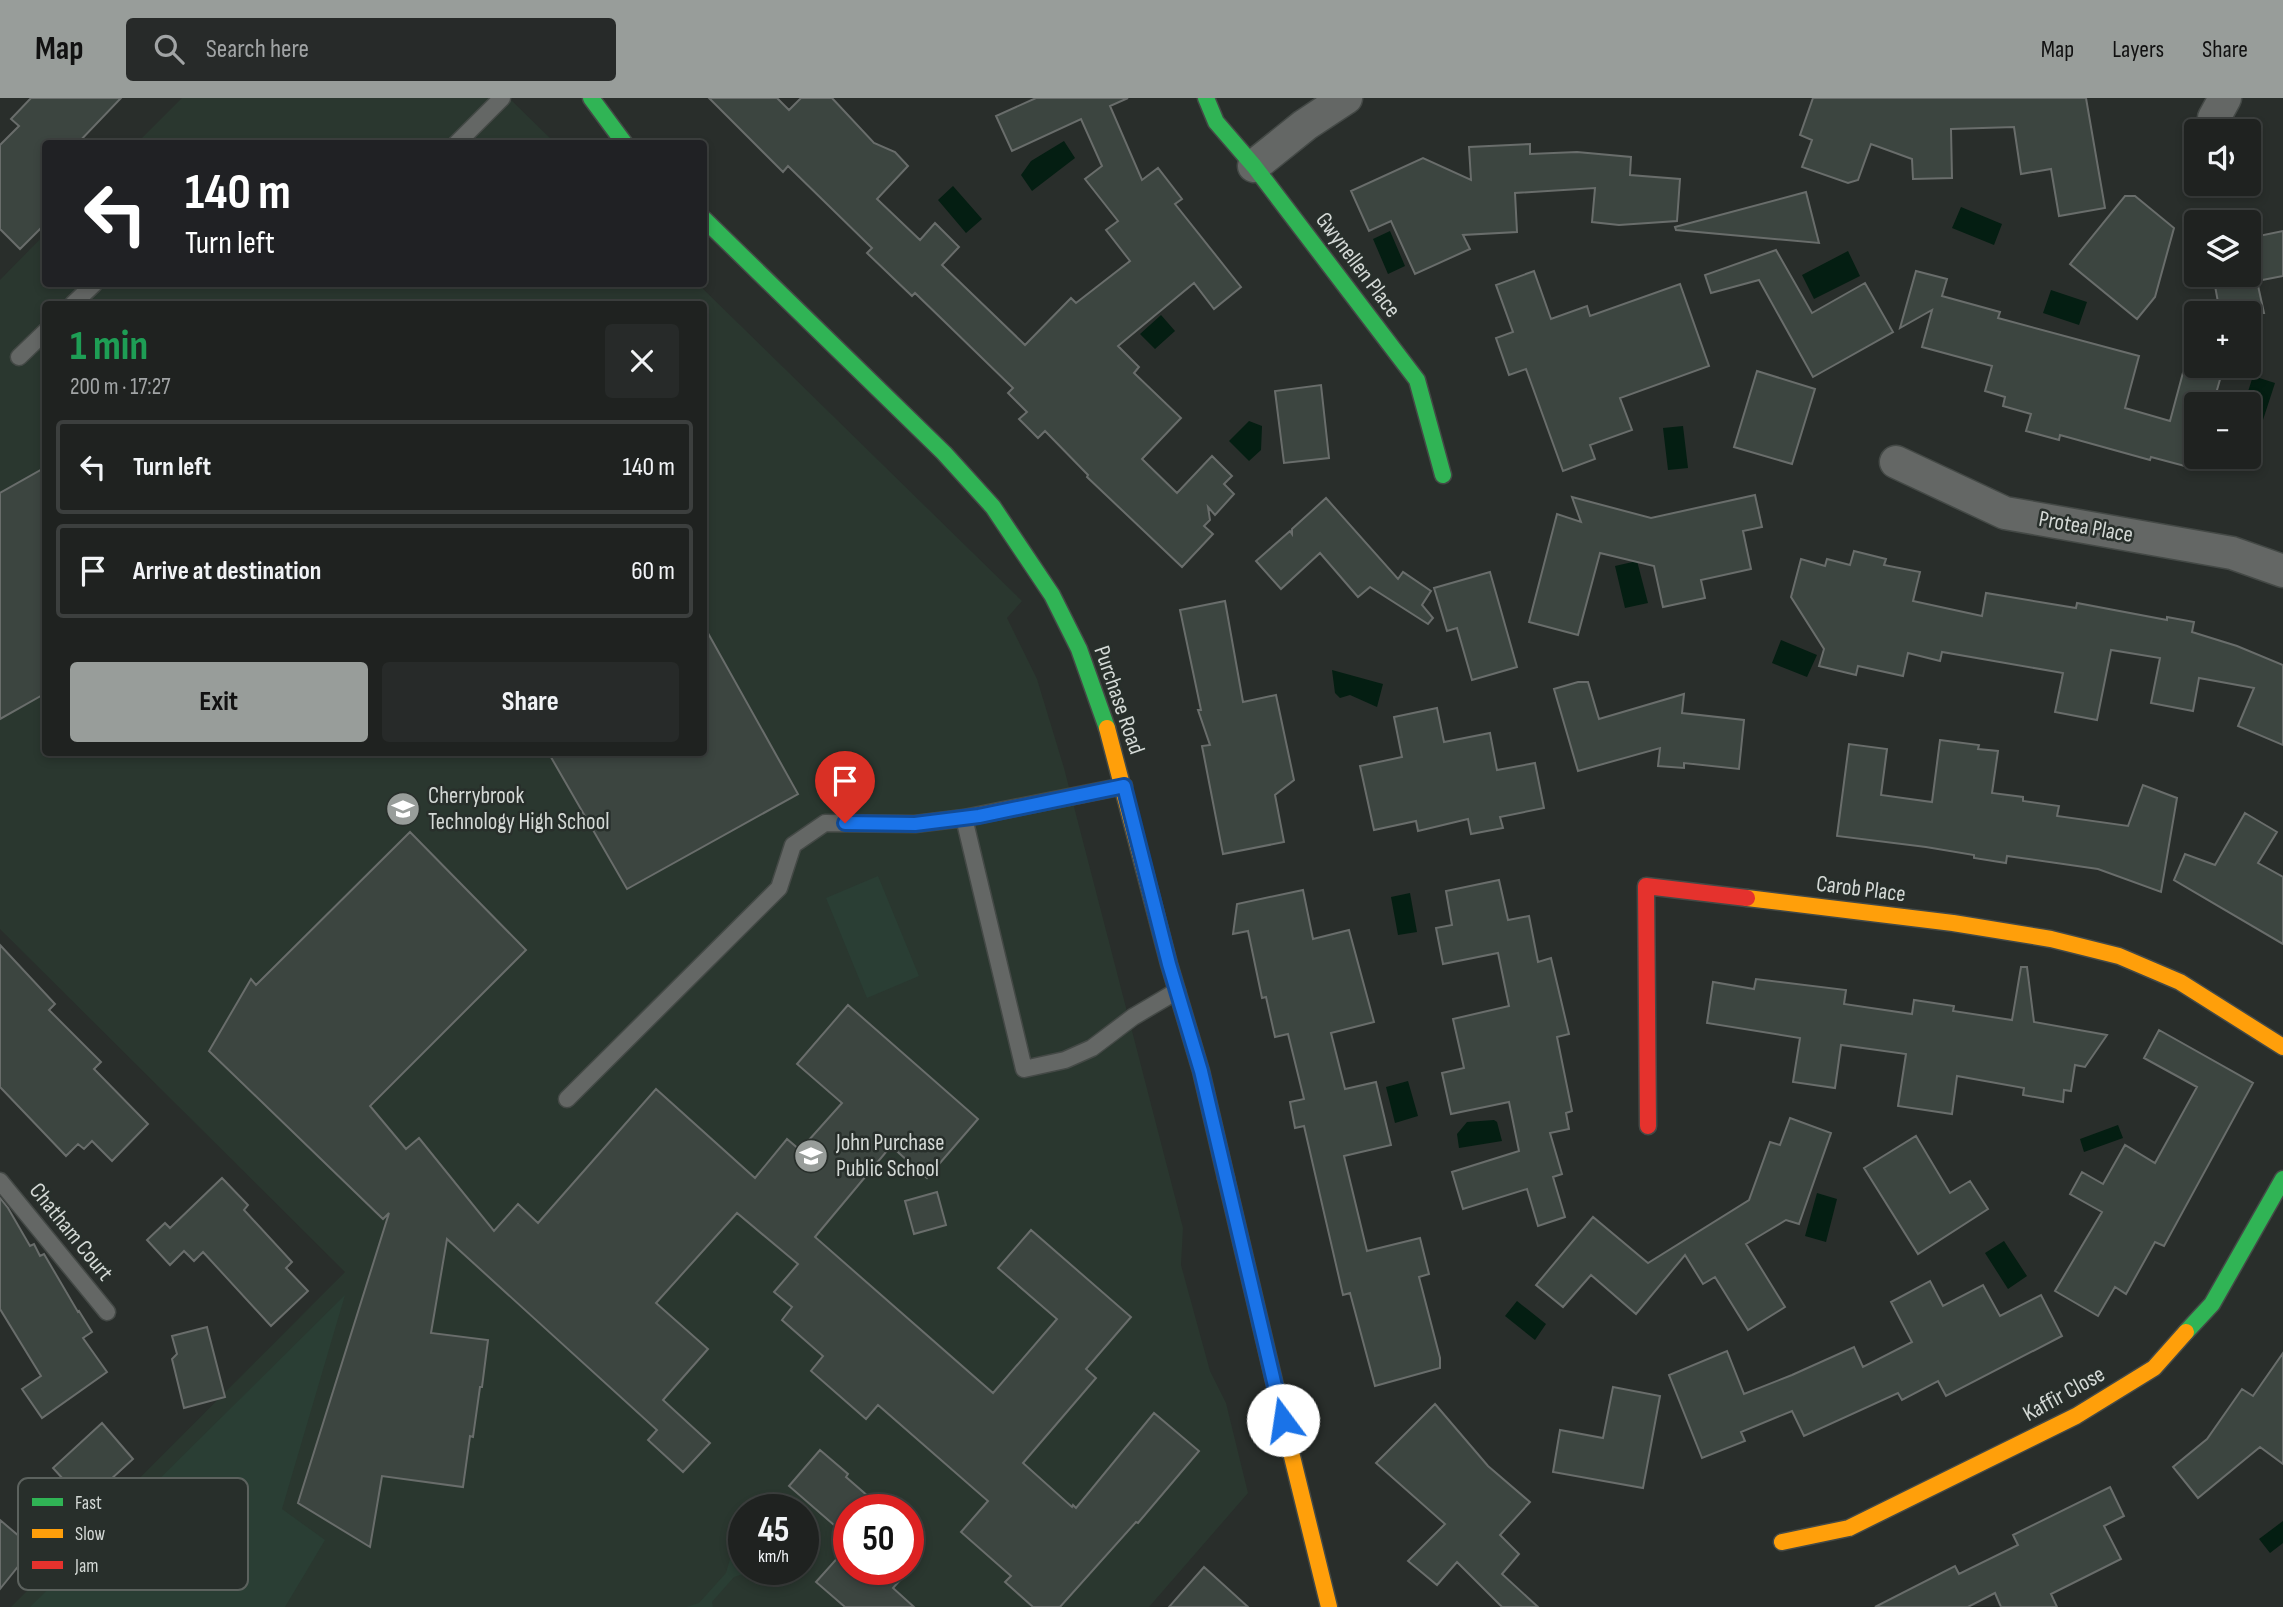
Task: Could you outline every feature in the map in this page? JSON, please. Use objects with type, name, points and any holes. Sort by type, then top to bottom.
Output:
[{"type":"street","points":[[591,98],[622,140]]},
{"type":"street","name":"Gwynellen Place","points":[[1206,98],[1216,122],[1254,166],[1417,380],[1443,475]]},
{"type":"street","points":[[1254,166],[1305,125],[1346,98]]},
{"type":"street","name":"Purchase Road","points":[[707,222],[944,453],[993,507],[1052,595],[1079,649],[1105,720],[1201,1071],[1261,1332],[1329,1607]]},
{"type":"street","name":"Protea Place","points":[[1896,462],[2005,513],[2232,553],[2283,571]]},
{"type":"street","name":"Carob Place","points":[[1648,1126],[1646,886],[1952,923],[2085,947],[2119,956],[2180,982],[2283,1047]]},
{"type":"street","name":"Kaffir Close","points":[[1782,1542],[1849,1528],[2076,1416],[2154,1368],[2211,1304],[2283,1179]]},
{"type":"lane","points":[[460,140],[502,98]]},
{"type":"lane","points":[[76,301],[91,287]]},
{"type":"lane","points":[[19,356],[42,335]]},
{"type":"lane","points":[[567,1099],[779,888],[793,845],[825,823],[915,824],[964,818],[1124,786]]},
{"type":"lane","points":[[964,818],[1024,1069],[1065,1060],[1092,1048],[1133,1017],[1177,991]]},
{"type":"lane","name":"Chatham Court","points":[[0,1181],[107,1312]]},
{"type":"shaded area","points":[[182,98],[509,98],[552,140],[140,140]]},
{"type":"shaded area","points":[[1064,141],[1075,158],[1032,191],[1021,175],[1031,161]]},
{"type":"shaded area","points":[[953,186],[982,219],[966,233],[938,200]]},
{"type":"shaded area","points":[[1961,207],[2002,224],[1994,245],[1952,228]]},
{"type":"shaded area","points":[[1390,231],[1405,266],[1388,274],[1373,239]]},
{"type":"shaded area","name":"John Purchase Public School","points":[[42,237],[42,287],[701,287],[1022,601],[1007,618],[1037,679],[1064,768],[1183,1228],[1181,1265],[1210,1371],[1226,1403],[1248,1493],[1149,1607],[11,1607],[28,1590],[248,1590],[248,1478],[140,1478],[345,1272],[0,929],[0,280]]},
{"type":"shaded area","points":[[1848,251],[1860,276],[1814,299],[1802,275]]},
{"type":"shaded area","points":[[2051,290],[2087,302],[2079,325],[2043,313]]},
{"type":"shaded area","points":[[1161,315],[1175,331],[1155,349],[1140,334]]},
{"type":"shaded area","points":[[2252,378],[2275,383],[2262,423],[2261,392],[2248,392]]},
{"type":"shaded area","points":[[1249,421],[1262,426],[1261,450],[1249,461],[1229,441]]},
{"type":"shaded area","points":[[1683,426],[1688,468],[1668,470],[1663,428]]},
{"type":"shaded area","points":[[1637,561],[1648,603],[1625,608],[1615,566]]},
{"type":"shaded area","points":[[1781,640],[1817,655],[1807,677],[1772,663]]},
{"type":"shaded area","points":[[1332,670],[1383,684],[1377,707],[1350,695],[1340,698],[1335,693]]},
{"type":"shaded area","points":[[878,876],[919,976],[867,998],[826,898]]},
{"type":"shaded area","points":[[1410,893],[1417,932],[1398,935],[1391,897]]},
{"type":"shaded area","points":[[1408,1081],[1418,1116],[1395,1123],[1386,1087]]},
{"type":"shaded area","points":[[1494,1120],[1502,1141],[1459,1148],[1457,1134],[1467,1122]]},
{"type":"shaded area","points":[[2118,1125],[2123,1138],[2084,1152],[2080,1139]]},
{"type":"shaded area","points":[[1817,1193],[1837,1199],[1826,1242],[1805,1236]]},
{"type":"shaded area","points":[[2004,1241],[2027,1276],[2008,1289],[1985,1253]]},
{"type":"shaded area","points":[[345,1295],[282,1509],[325,1540],[285,1607],[30,1607],[47,1590],[248,1590],[248,1478],[160,1478]]},
{"type":"shaded area","points":[[1517,1301],[1546,1324],[1535,1340],[1505,1316]]},
{"type":"shaded area","points":[[2283,1521],[2283,1543],[2270,1553],[2259,1539]]},
{"type":"shaded area","points":[[728,1566],[728,1584],[712,1602],[713,1607],[686,1607],[699,1603],[726,1573]]},
{"type":"building","points":[[31,98],[121,98],[81,140],[42,140],[42,227],[20,249],[0,229],[0,145],[19,126],[11,119]]},
{"type":"building","points":[[709,98],[777,98],[789,110],[801,98],[832,98],[874,143],[895,152],[908,166],[877,199],[920,240],[935,223],[959,247],[942,265],[1025,345],[1071,298],[1076,303],[1130,261],[1106,230],[1118,221],[1085,179],[1102,166],[1081,119],[1012,151],[996,116],[1036,98],[1128,98],[1110,106],[1142,180],[1158,168],[1182,199],[1175,204],[1241,287],[1214,309],[1194,283],[1118,346],[1139,367],[1134,373],[1181,418],[1142,459],[1177,493],[1212,456],[1232,476],[1224,484],[1234,494],[1215,515],[1208,507],[1210,520],[1204,526],[1213,534],[1182,567],[1087,477],[1045,431],[1038,438],[1019,419],[1027,412],[1008,393],[1013,388],[915,293],[912,296],[867,253],[872,248],[788,166],[783,172]]},
{"type":"building","points":[[1813,98],[2086,98],[2105,208],[2059,216],[2051,169],[2021,174],[2014,127],[1951,129],[1952,178],[1913,179],[1912,159],[1871,144],[1858,180],[1848,183],[1802,167],[1812,140],[1800,135]]},
{"type":"building","points":[[1530,144],[1530,154],[1577,152],[1631,157],[1630,175],[1680,179],[1677,221],[1619,225],[1592,222],[1595,188],[1515,193],[1517,232],[1463,235],[1470,249],[1415,274],[1391,221],[1369,231],[1351,191],[1423,158],[1471,180],[1469,147]]},
{"type":"building","points":[[1806,192],[1819,243],[1676,230],[1675,227]]},
{"type":"building","points":[[2125,196],[2135,196],[2174,228],[2155,297],[2137,319],[2070,264]]},
{"type":"building","points":[[2283,231],[2283,276],[2261,280],[2261,236]]},
{"type":"building","points":[[1776,250],[1812,313],[1865,283],[1893,332],[1813,377],[1759,280],[1711,293],[1705,275]]},
{"type":"building","points":[[1534,271],[1551,319],[1587,306],[1590,316],[1680,284],[1709,366],[1620,398],[1632,430],[1590,445],[1595,459],[1563,471],[1526,369],[1509,375],[1496,338],[1513,332],[1496,285]]},
{"type":"building","points":[[1916,271],[1947,279],[1942,296],[2000,312],[1998,318],[2139,356],[2125,408],[2170,421],[2184,369],[2184,378],[2220,378],[2216,392],[2184,392],[2184,466],[2151,457],[2150,460],[2060,435],[2059,440],[2026,431],[2031,414],[2003,406],[2005,397],[1985,391],[1992,366],[1922,347],[1932,310],[1900,328]]},
{"type":"building","points":[[2215,287],[2258,287],[2264,313],[2261,313],[2261,301],[2218,301]]},
{"type":"building","points":[[1757,371],[1815,389],[1792,464],[1734,447]]},
{"type":"building","points":[[1321,385],[1329,458],[1284,463],[1275,391]]},
{"type":"building","points":[[42,469],[42,695],[0,719],[0,493]]},
{"type":"building","points":[[1755,495],[1762,527],[1743,531],[1751,569],[1701,580],[1705,598],[1663,607],[1654,566],[1600,553],[1578,635],[1529,622],[1557,514],[1581,522],[1572,497],[1651,518]]},
{"type":"building","points":[[1326,498],[1398,579],[1403,572],[1431,591],[1422,605],[1433,618],[1428,624],[1370,587],[1358,597],[1320,553],[1281,589],[1256,561],[1290,531],[1292,534],[1292,529]]},
{"type":"building","points":[[1854,551],[1886,559],[1884,565],[1920,572],[1913,601],[1982,616],[1986,593],[2076,608],[2077,603],[2167,620],[2167,617],[2194,622],[2192,632],[2237,646],[2283,665],[2283,745],[2238,726],[2254,688],[2199,678],[2193,711],[2151,703],[2160,658],[2111,650],[2097,720],[2055,712],[2063,673],[1942,652],[1940,661],[1908,653],[1903,676],[1858,666],[1856,675],[1819,666],[1824,649],[1791,597],[1801,559],[1825,566],[1827,559],[1850,565]]},
{"type":"building","points":[[1490,572],[1517,667],[1472,680],[1457,628],[1447,631],[1434,588]]},
{"type":"building","points":[[1225,601],[1243,702],[1276,695],[1294,780],[1275,795],[1284,842],[1223,854],[1202,746],[1210,745],[1198,710],[1201,710],[1180,610]]},
{"type":"building","points":[[707,631],[798,794],[627,889],[550,756],[707,756]]},
{"type":"building","points":[[1588,682],[1599,719],[1684,694],[1682,713],[1744,720],[1739,769],[1684,763],[1684,768],[1658,766],[1660,748],[1578,771],[1554,689]]},
{"type":"building","points":[[1437,708],[1444,742],[1490,733],[1497,770],[1535,763],[1544,808],[1500,817],[1503,828],[1471,834],[1468,819],[1418,831],[1416,821],[1374,830],[1360,766],[1402,757],[1394,717]]},
{"type":"building","points":[[1940,740],[1979,745],[1978,749],[1998,751],[1992,793],[2059,806],[2057,816],[2128,826],[2143,785],[2177,798],[2161,892],[2098,869],[2007,856],[2006,863],[1926,847],[1837,836],[1849,744],[1887,749],[1881,795],[1932,802]]},
{"type":"building","points":[[2245,813],[2277,832],[2258,863],[2283,877],[2283,944],[2174,880],[2185,854],[2215,865]]},
{"type":"building","points":[[410,832],[526,950],[370,1106],[406,1149],[419,1138],[494,1231],[518,1204],[538,1223],[656,1089],[755,1178],[787,1139],[800,1150],[842,1103],[797,1064],[848,1005],[978,1119],[927,1178],[891,1146],[815,1237],[993,1393],[1057,1319],[998,1268],[1031,1230],[1131,1317],[1086,1369],[1096,1378],[1023,1463],[1076,1508],[1154,1413],[1199,1451],[1138,1523],[1136,1522],[1060,1607],[1033,1607],[1005,1582],[1011,1576],[961,1532],[988,1501],[878,1405],[866,1419],[811,1371],[823,1356],[782,1320],[792,1307],[774,1292],[798,1264],[737,1213],[656,1303],[708,1349],[663,1400],[710,1443],[683,1472],[648,1440],[657,1430],[447,1239],[431,1333],[488,1340],[463,1487],[382,1476],[370,1547],[298,1503],[389,1213],[383,1219],[209,1051],[251,979],[256,985]]},
{"type":"building","points":[[1499,880],[1508,920],[1529,916],[1538,962],[1551,958],[1569,1034],[1557,1037],[1572,1111],[1566,1113],[1569,1129],[1550,1133],[1562,1174],[1553,1177],[1565,1217],[1538,1226],[1527,1189],[1463,1209],[1452,1172],[1519,1151],[1509,1102],[1451,1114],[1442,1073],[1464,1068],[1453,1019],[1509,1006],[1498,953],[1443,964],[1436,928],[1452,925],[1446,891]]},
{"type":"building","points":[[1303,890],[1313,939],[1349,930],[1374,1022],[1331,1033],[1345,1089],[1376,1082],[1391,1145],[1344,1156],[1367,1251],[1420,1238],[1429,1274],[1419,1277],[1440,1358],[1440,1368],[1375,1386],[1350,1293],[1343,1295],[1304,1126],[1295,1128],[1290,1102],[1304,1099],[1288,1034],[1275,1037],[1266,997],[1262,998],[1248,931],[1233,934],[1237,904]]},
{"type":"building","points":[[0,945],[55,1004],[49,1010],[101,1062],[94,1069],[148,1124],[112,1161],[92,1141],[84,1149],[78,1144],[66,1156],[0,1087]]},
{"type":"building","points":[[2021,967],[2027,967],[2034,1022],[2107,1035],[2085,1067],[2075,1065],[2071,1091],[2064,1090],[2063,1102],[2023,1095],[2024,1088],[1957,1076],[1952,1114],[1898,1106],[1906,1054],[1841,1045],[1835,1088],[1793,1082],[1800,1038],[1707,1023],[1713,982],[1754,989],[1756,979],[1846,990],[1844,1004],[1912,1014],[1914,1000],[1954,1006],[1953,1011],[2012,1020]]},
{"type":"building","points":[[2159,1030],[2253,1083],[2164,1246],[2155,1242],[2126,1294],[2115,1287],[2098,1316],[2055,1291],[2102,1212],[2070,1194],[2082,1172],[2103,1184],[2125,1145],[2155,1163],[2197,1087],[2144,1058]]},
{"type":"building","points":[[1790,1118],[1831,1133],[1799,1224],[1786,1220],[1746,1244],[1785,1307],[1748,1330],[1715,1277],[1703,1284],[1685,1255],[1636,1314],[1591,1275],[1563,1307],[1536,1285],[1593,1217],[1648,1263],[1749,1200],[1770,1142],[1780,1145]]},
{"type":"building","points":[[1916,1136],[1950,1193],[1970,1181],[1988,1209],[1918,1254],[1864,1168]]},
{"type":"building","points":[[222,1178],[248,1205],[244,1210],[292,1262],[286,1268],[308,1291],[271,1326],[203,1252],[194,1261],[184,1251],[170,1265],[147,1240],[165,1223],[170,1228]]},
{"type":"building","points":[[937,1192],[946,1225],[914,1234],[905,1201]]},
{"type":"building","points":[[0,1198],[30,1246],[34,1244],[40,1256],[44,1254],[92,1332],[83,1338],[107,1372],[42,1418],[22,1389],[41,1376],[0,1309]]},
{"type":"building","points":[[1930,1281],[1943,1306],[1983,1285],[2000,1316],[2041,1295],[2062,1336],[1946,1396],[1938,1381],[1902,1400],[1898,1393],[1804,1436],[1792,1411],[1741,1432],[1745,1441],[1702,1458],[1669,1375],[1727,1351],[1744,1394],[1854,1347],[1863,1367],[1912,1342],[1891,1302]]},
{"type":"building","points":[[207,1327],[225,1397],[184,1408],[172,1359],[177,1354],[172,1336]]},
{"type":"building","points":[[2283,1353],[2283,1464],[2260,1447],[2198,1498],[2173,1467],[2207,1439],[2242,1389],[2253,1396]]},
{"type":"building","points":[[1613,1387],[1660,1396],[1643,1488],[1553,1472],[1560,1430],[1603,1438]]},
{"type":"building","points":[[1435,1404],[1488,1466],[1530,1502],[1500,1535],[1519,1554],[1502,1574],[1538,1607],[1502,1607],[1457,1562],[1437,1585],[1408,1561],[1445,1524],[1376,1463]]},
{"type":"building","points":[[102,1423],[133,1459],[112,1478],[62,1478],[53,1468]]},
{"type":"building","points":[[820,1450],[848,1474],[846,1477],[866,1494],[833,1494],[833,1524],[819,1512],[819,1494],[798,1494],[789,1486]]},
{"type":"building","points":[[2110,1487],[2124,1516],[2104,1526],[2121,1559],[2051,1594],[2057,1607],[2001,1607],[1995,1593],[1968,1607],[1875,1607],[1955,1566],[1959,1574],[2018,1545],[2013,1535]]},
{"type":"building","points":[[0,1520],[18,1535],[18,1567],[0,1589]]},
{"type":"building","points":[[833,1563],[833,1585],[896,1585],[893,1588],[914,1607],[845,1607],[819,1585],[819,1579]]},
{"type":"building","points":[[1204,1567],[1248,1607],[1169,1607]]},
{"type":"traffic: fast","points":[[591,98],[622,140]]},
{"type":"traffic: fast","points":[[1206,98],[1216,122],[1254,166],[1417,380],[1443,475]]},
{"type":"traffic: fast","points":[[707,222],[944,453],[993,507],[1052,595],[1079,649],[1107,728]]},
{"type":"traffic: fast","points":[[2186,1332],[2212,1304],[2283,1179]]},
{"type":"traffic: slow","points":[[1107,728],[1169,964],[1201,1071],[1226,1178]]},
{"type":"traffic: slow","points":[[1747,898],[1953,923],[2051,939],[2119,956],[2180,982],[2283,1047]]},
{"type":"traffic: slow","points":[[1782,1542],[1849,1528],[2076,1416],[2154,1368],[2186,1332]]},
{"type":"traffic: slow","points":[[1286,1432],[1329,1607]]},
{"type":"traffic: jam","points":[[1648,1126],[1646,886],[1747,898]]},
{"type":"traffic: jam","points":[[1226,1178],[1286,1432]]},
{"type":"place","name":"Cherrybrook Technology High School","points":[[403,809]]},
{"type":"place","name":"John Purchase Public School","points":[[811,1156]]},
{"type":"route","points":[[845,823],[915,824],[979,816],[1124,786],[1169,964],[1201,1071],[1283,1420]]}]
